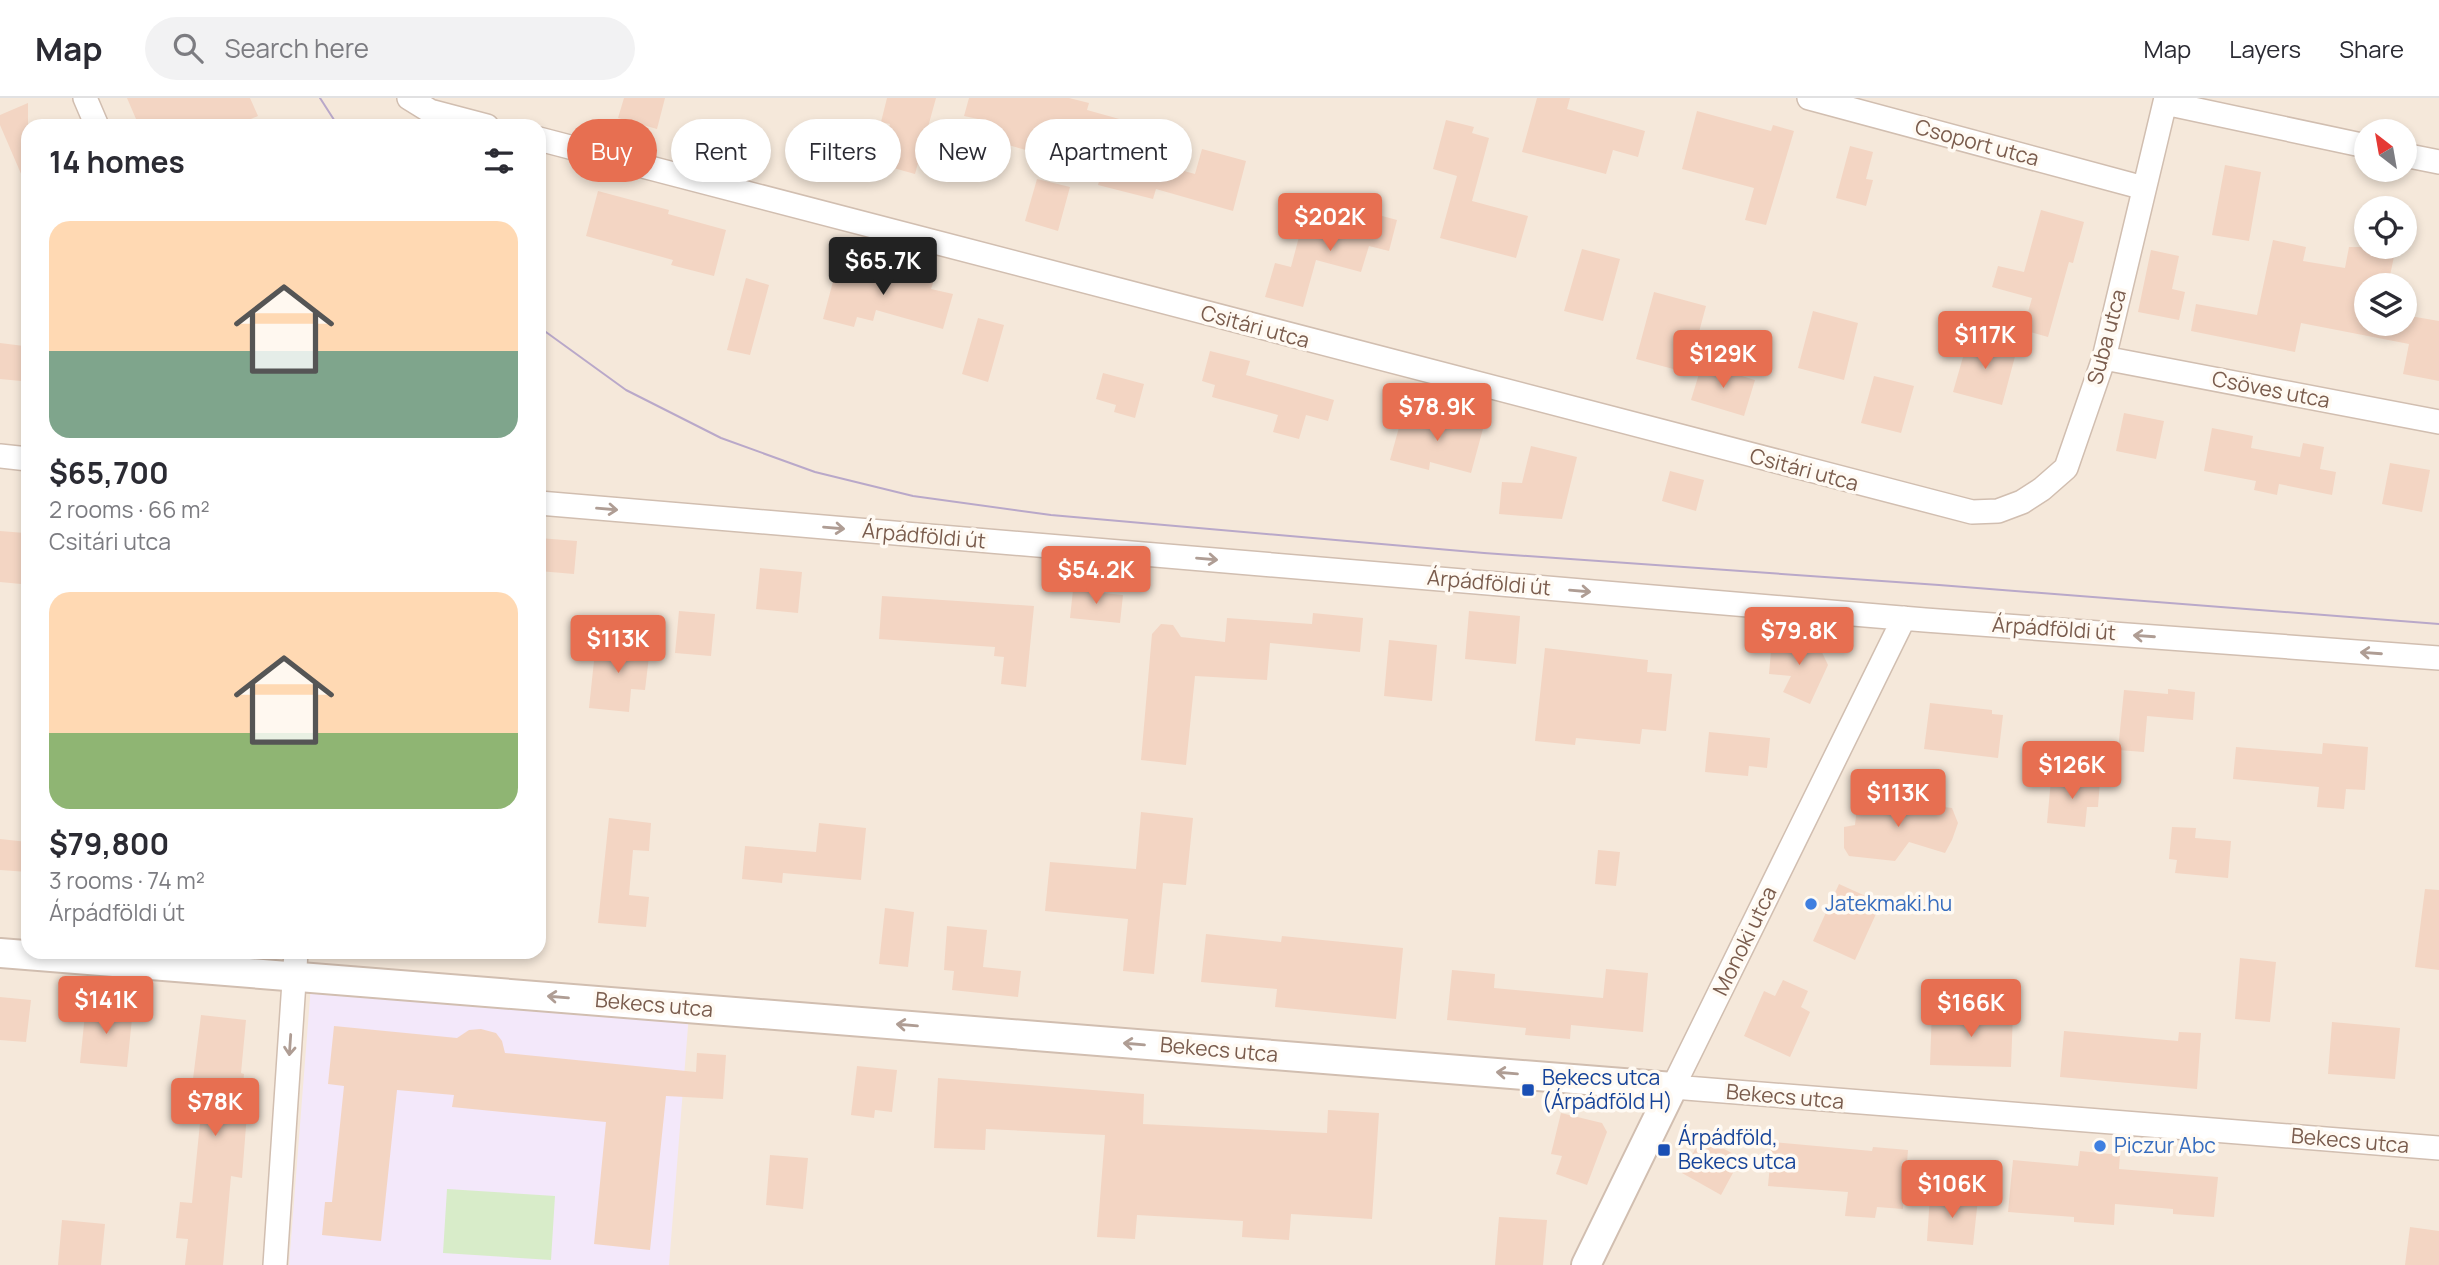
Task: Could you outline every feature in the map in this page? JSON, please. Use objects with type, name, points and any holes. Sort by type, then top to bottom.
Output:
[{"type":"street","points":[[85,98],[94,119]]},
{"type":"street","points":[[409,98],[430,111],[460,119]]},
{"type":"street","name":"Csoport utca","points":[[1810,98],[2144,188]]},
{"type":"street","points":[[2166,101],[2354,143]]},
{"type":"street","name":"Suba utca","points":[[1972,512],[1998,511],[2022,502],[2066,468],[2104,358],[2166,101]]},
{"type":"street","name":"Csitári utca","points":[[546,141],[1972,512]]},
{"type":"street","points":[[2417,158],[2439,162]]},
{"type":"street","name":"Csöves utca","points":[[2104,358],[2439,422]]},
{"type":"street","points":[[0,456],[21,458]]},
{"type":"street","name":"Árpádföldi út","points":[[546,504],[1903,618],[2439,658]]},
{"type":"street","name":"Monoki utca","points":[[1587,1265],[1903,618]]},
{"type":"street","name":"Bekecs utca","points":[[0,953],[21,954]]},
{"type":"street","name":"Bekecs utca","points":[[148,959],[295,965],[1673,1087],[2439,1148]]},
{"type":"street","points":[[275,1265],[295,965]]},
{"type":"shaded area","points":[[0,98],[2439,98],[2439,1265],[0,1265]]},
{"type":"shaded area","points":[[311,985],[689,1014],[669,1265],[289,1265]]},
{"type":"green space","points":[[447,1189],[555,1196],[551,1260],[443,1253]]},
{"type":"building","points":[[127,98],[250,98],[258,116],[251,119],[136,119]]},
{"type":"building","points":[[624,98],[665,98],[657,129],[657,119],[618,118]]},
{"type":"building","points":[[887,98],[936,98],[930,119],[915,119],[915,174],[901,170],[901,119],[882,119]]},
{"type":"building","points":[[969,98],[1069,98],[1089,103],[1087,110],[1119,119],[1025,119],[1025,150],[1011,146],[1011,119],[978,119],[964,116]]},
{"type":"building","points":[[1537,98],[1570,98],[1567,109],[1645,131],[1638,157],[1613,150],[1606,174],[1522,152]]},
{"type":"building","points":[[28,103],[28,119],[21,119],[21,174],[0,125],[0,115]]},
{"type":"building","points":[[1697,111],[1771,131],[1773,125],[1794,131],[1766,225],[1745,220],[1754,188],[1682,169]]},
{"type":"building","points":[[1446,120],[1474,127],[1472,133],[1489,138],[1472,201],[1528,216],[1516,258],[1440,238],[1457,176],[1433,169]]},
{"type":"building","points":[[1850,146],[1873,152],[1866,179],[1873,180],[1866,206],[1836,198]]},
{"type":"building","points":[[1202,149],[1246,161],[1233,211],[1156,189],[1153,199],[1098,185],[1099,182],[1192,182],[1192,173],[1195,174]]},
{"type":"building","points":[[2225,165],[2261,172],[2249,241],[2212,235]]},
{"type":"building","points":[[1036,182],[1070,187],[1058,231],[1025,221]]},
{"type":"building","points":[[598,191],[669,210],[668,214],[726,230],[714,276],[671,265],[673,260],[586,236]]},
{"type":"building","points":[[1349,207],[1397,220],[1389,251],[1369,246],[1361,272],[1316,260],[1303,307],[1265,297],[1275,263],[1291,267],[1303,222],[1342,233]]},
{"type":"building","points":[[2041,210],[2084,222],[2073,263],[2069,262],[2048,337],[2023,330],[2032,298],[1992,287],[1998,266],[2024,272]]},
{"type":"building","points":[[2273,240],[2306,247],[2303,261],[2345,268],[2349,247],[2354,247],[2354,259],[2393,259],[2391,273],[2354,273],[2354,333],[2301,323],[2295,352],[2191,331],[2196,304],[2257,315]]},
{"type":"building","points":[[1582,249],[1620,259],[1603,321],[1564,311]]},
{"type":"building","points":[[2151,250],[2179,256],[2172,289],[2185,292],[2179,320],[2138,312]]},
{"type":"building","points":[[839,259],[933,283],[931,289],[953,294],[943,329],[876,310],[873,321],[857,317],[854,327],[823,319]]},
{"type":"building","points":[[746,278],[769,285],[750,355],[727,350]]},
{"type":"building","points":[[1654,292],[1706,306],[1688,373],[1636,359]]},
{"type":"building","points":[[1813,311],[1858,323],[1844,380],[1798,368]]},
{"type":"building","points":[[2417,317],[2439,321],[2439,381],[2403,374],[2409,344],[2368,336],[2417,336]]},
{"type":"building","points":[[978,318],[1004,325],[988,382],[962,374]]},
{"type":"building","points":[[1969,336],[2017,349],[2002,405],[1953,392]]},
{"type":"building","points":[[0,343],[21,346],[21,381],[0,379]]},
{"type":"building","points":[[1210,351],[1250,361],[1246,375],[1334,400],[1328,421],[1306,415],[1299,439],[1273,432],[1278,415],[1212,397],[1215,385],[1202,381]]},
{"type":"building","points":[[1702,364],[1755,380],[1744,416],[1691,400]]},
{"type":"building","points":[[1103,373],[1144,384],[1135,418],[1114,412],[1116,405],[1096,399]]},
{"type":"building","points":[[1874,376],[1914,386],[1901,433],[1861,423]]},
{"type":"building","points":[[1403,413],[1442,423],[1444,415],[1484,425],[1471,473],[1430,462],[1429,470],[1390,460]]},
{"type":"building","points":[[2124,413],[2164,421],[2156,459],[2116,451]]},
{"type":"building","points":[[2212,428],[2253,436],[2251,448],[2300,457],[2303,443],[2324,447],[2320,469],[2336,472],[2332,495],[2279,484],[2277,495],[2254,490],[2256,481],[2204,471]]},
{"type":"building","points":[[1531,446],[1577,457],[1562,519],[1499,514],[1502,482],[1522,483]]},
{"type":"building","points":[[2390,463],[2430,470],[2422,512],[2382,504]]},
{"type":"building","points":[[1670,471],[1704,480],[1696,511],[1662,501]]},
{"type":"building","points":[[0,531],[21,533],[21,584],[0,582]]},
{"type":"building","points":[[546,539],[577,541],[574,574],[546,572]]},
{"type":"building","points":[[760,568],[802,572],[798,613],[756,609]]},
{"type":"building","points":[[1073,590],[1123,595],[1120,623],[1070,618]]},
{"type":"building","points":[[882,596],[1034,606],[1026,687],[1001,684],[1004,657],[994,656],[995,647],[879,639]]},
{"type":"building","points":[[679,611],[715,614],[711,656],[675,653]]},
{"type":"building","points":[[1469,611],[1520,616],[1516,664],[1465,659]]},
{"type":"building","points":[[1313,613],[1363,618],[1360,652],[1270,643],[1267,680],[1195,676],[1186,765],[1141,760],[1152,634],[1161,624],[1173,625],[1181,637],[1225,642],[1227,618],[1312,624]]},
{"type":"building","points":[[1389,640],[1437,645],[1432,701],[1384,696]]},
{"type":"building","points":[[1772,640],[1818,644],[1828,665],[1810,704],[1783,692],[1791,676],[1769,674]]},
{"type":"building","points":[[596,642],[650,648],[645,690],[631,689],[629,712],[589,708]]},
{"type":"building","points":[[1545,648],[1648,660],[1647,672],[1672,674],[1666,731],[1642,729],[1640,744],[1576,738],[1575,745],[1535,741]]},
{"type":"building","points":[[2168,689],[2195,692],[2193,720],[2147,716],[2144,752],[2118,750],[2124,690],[2168,694]]},
{"type":"building","points":[[1930,703],[1992,710],[1992,714],[2003,715],[1998,758],[1924,749]]},
{"type":"building","points":[[1709,732],[1770,738],[1767,768],[1749,766],[1748,776],[1705,772]]},
{"type":"building","points":[[2323,743],[2368,747],[2365,790],[2346,789],[2344,809],[2317,807],[2319,787],[2233,779],[2236,747],[2322,754]]},
{"type":"building","points":[[2074,778],[2100,781],[2098,807],[2087,807],[2085,827],[2047,823],[2051,780],[2073,782]]},
{"type":"building","points":[[1858,797],[1952,808],[1958,823],[1945,853],[1909,842],[1895,861],[1849,856],[1844,848],[1844,827],[1855,825]]},
{"type":"building","points":[[1141,812],[1193,818],[1186,885],[1163,883],[1154,974],[1123,971],[1128,919],[1045,911],[1050,862],[1136,869]]},
{"type":"building","points":[[609,818],[651,823],[649,851],[633,850],[629,895],[649,897],[646,927],[598,923]]},
{"type":"building","points":[[819,823],[866,828],[861,880],[783,873],[782,883],[742,879],[745,846],[816,852]]},
{"type":"building","points":[[2172,827],[2196,828],[2195,838],[2231,841],[2228,878],[2175,873],[2177,860],[2169,859]]},
{"type":"building","points":[[0,839],[21,841],[21,872],[0,870]]},
{"type":"building","points":[[1598,850],[1620,852],[1616,886],[1595,884]]},
{"type":"building","points":[[1839,884],[1881,903],[1855,960],[1813,941]]},
{"type":"building","points":[[2425,889],[2439,890],[2439,970],[2415,967]]},
{"type":"building","points":[[885,908],[914,912],[908,967],[879,964]]},
{"type":"building","points":[[947,926],[987,930],[983,967],[1021,971],[1018,997],[952,990],[954,971],[944,970]]},
{"type":"building","points":[[1206,934],[1281,942],[1282,936],[1403,948],[1396,1019],[1275,1007],[1277,989],[1201,982]]},
{"type":"building","points":[[2240,958],[2276,962],[2270,1022],[2235,1019]]},
{"type":"building","points":[[1606,969],[1648,973],[1643,1032],[1571,1025],[1570,1039],[1525,1035],[1526,1028],[1447,1020],[1452,970],[1495,974],[1494,988],[1603,998]]},
{"type":"building","points":[[1783,980],[1808,991],[1801,1007],[1810,1012],[1790,1057],[1744,1036],[1764,991],[1775,996]]},
{"type":"building","points":[[0,997],[31,1000],[26,1042],[0,1040]]},
{"type":"building","points":[[86,1004],[133,1009],[127,1067],[80,1063]]},
{"type":"building","points":[[1932,1010],[2013,1013],[2011,1067],[1930,1065]]},
{"type":"building","points":[[201,1015],[246,1020],[241,1073],[244,1074],[242,1099],[248,1100],[242,1178],[231,1176],[223,1265],[185,1265],[188,1239],[176,1238],[180,1202],[192,1203],[200,1123],[196,1123],[199,1095],[191,1095]]},
{"type":"building","points":[[2332,1022],[2400,1028],[2395,1079],[2328,1074]]},
{"type":"building","points":[[334,1026],[457,1038],[469,1030],[481,1029],[496,1033],[502,1041],[505,1053],[696,1072],[697,1053],[726,1055],[723,1099],[666,1096],[650,1250],[594,1244],[606,1122],[452,1107],[454,1095],[397,1090],[381,1241],[322,1235],[325,1202],[332,1202],[344,1086],[328,1084]]},
{"type":"building","points":[[2064,1031],[2178,1041],[2179,1032],[2201,1033],[2197,1089],[2060,1077]]},
{"type":"building","points":[[857,1066],[897,1070],[892,1112],[875,1110],[874,1118],[851,1115]]},
{"type":"building","points":[[938,1078],[1144,1094],[1143,1124],[1327,1133],[1328,1110],[1379,1113],[1372,1219],[1291,1214],[1289,1240],[1242,1237],[1243,1221],[1137,1215],[1135,1239],[1097,1237],[1105,1135],[986,1129],[985,1150],[934,1148]]},
{"type":"building","points":[[1561,1113],[1602,1123],[1607,1132],[1587,1185],[1556,1174],[1562,1156],[1551,1154]]},
{"type":"building","points":[[1702,1137],[1741,1158],[1721,1195],[1682,1173]]},
{"type":"building","points":[[1772,1142],[1872,1151],[1873,1147],[1908,1150],[1903,1209],[1877,1207],[1875,1218],[1845,1216],[1848,1192],[1768,1186]]},
{"type":"building","points":[[2080,1151],[2120,1155],[2119,1169],[2218,1177],[2214,1217],[2173,1214],[2173,1209],[2115,1204],[2114,1225],[2074,1222],[2074,1217],[2008,1212],[2013,1160],[2078,1166]]},
{"type":"building","points":[[770,1155],[808,1158],[803,1209],[766,1205]]},
{"type":"building","points":[[1930,1195],[1978,1199],[1973,1245],[1927,1241]]},
{"type":"building","points":[[1499,1217],[1547,1220],[1543,1265],[1495,1265]]},
{"type":"building","points":[[62,1220],[105,1224],[101,1265],[58,1265]]},
{"type":"building","points":[[2410,1227],[2439,1231],[2439,1265],[2405,1265]]},
{"type":"tram line","points":[[320,98],[334,119]]},
{"type":"tram line","points":[[546,332],[626,390],[721,438],[815,472],[913,496],[1051,515],[1484,553],[2439,624]]},
{"type":"place","name":"Jatekmaki.hu","points":[[1811,904]]},
{"type":"place","name":"Bekecs utca (Árpádföld H)","points":[[1528,1090]]},
{"type":"place","name":"Piczur Abc","points":[[2100,1146]]},
{"type":"place","name":"Árpádföld, Bekecs utca","points":[[1664,1150]]}]
